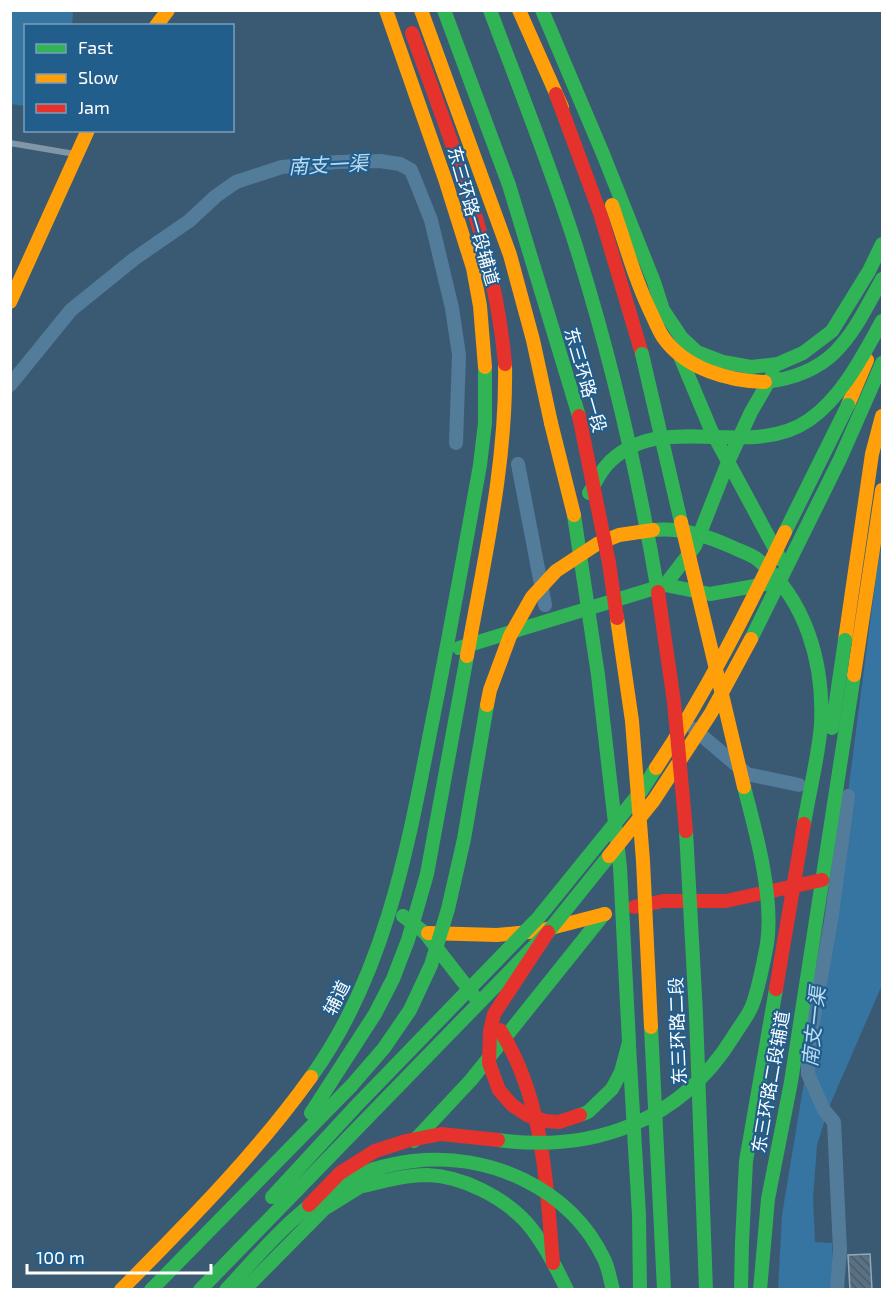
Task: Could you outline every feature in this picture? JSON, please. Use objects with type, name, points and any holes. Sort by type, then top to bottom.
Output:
[{"type":"main road","points":[[158,24],[168,10]]},
{"type":"main road","name":"东三环路一段辅道","points":[[386,10],[460,226],[475,278],[481,329],[486,404],[482,444],[446,652]]},
{"type":"main road","points":[[421,10],[510,255],[534,340],[577,525],[595,653],[620,867],[639,1215],[640,1290]]},
{"type":"main road","name":"东三环路一段","points":[[490,10],[550,170],[582,268],[606,354],[641,503],[664,630],[681,771]]},
{"type":"main road","points":[[519,10],[556,94],[612,205],[649,310],[665,340],[695,366],[721,377],[751,382],[778,381],[804,374],[826,362],[841,345],[869,304],[882,279]]},
{"type":"main road","points":[[542,10],[654,282],[690,387],[791,579],[810,620],[847,720]]},
{"type":"main road","name":"东三环路一段","points":[[445,15],[509,185],[579,416],[609,563],[632,721],[636,774]]},
{"type":"main road","points":[[290,1148],[373,1017],[392,981],[409,939],[430,863],[499,473],[504,401],[502,345],[492,276],[464,179],[410,27]]},
{"type":"main road","points":[[226,1290],[340,1173],[375,1151],[406,1141],[441,1134],[528,1144],[593,1138],[618,1132],[655,1114],[684,1094],[721,1056],[752,1006],[767,942],[767,898],[754,826],[729,729],[642,354],[600,213],[556,94]]},
{"type":"main road","points":[[10,302],[87,132]]},
{"type":"main road","points":[[663,310],[681,338],[698,352],[723,362],[752,367],[778,364],[803,353],[832,331],[869,271],[882,244]]},
{"type":"main road","points":[[577,525],[589,493],[607,465],[630,447],[646,441],[670,439],[770,437],[808,421],[855,370],[882,323]]},
{"type":"main road","points":[[185,1290],[356,1106],[540,916],[642,790],[688,720],[729,646],[848,405],[882,323]]},
{"type":"main road","points":[[200,1290],[548,932],[654,800],[711,713],[759,624],[840,459],[882,363]]},
{"type":"main road","points":[[665,585],[695,546],[728,462],[751,412],[778,364]]},
{"type":"main road","points":[[784,1023],[817,823],[872,454],[882,416]]},
{"type":"main road","name":"东三环路二段辅道","points":[[760,1290],[768,1199],[791,1082],[882,490]]},
{"type":"main road","points":[[151,1290],[352,1085],[384,1048],[410,1010],[431,965],[451,899],[490,690],[510,636],[532,597],[556,571],[597,544],[619,535],[663,529],[708,536],[756,558],[790,593],[812,640],[820,675],[821,725],[746,1161],[741,1290]]},
{"type":"main road","points":[[446,652],[665,585],[710,594],[791,579]]},
{"type":"main road","name":"辅道","points":[[121,1290],[230,1178],[277,1123],[313,1075],[339,1034],[363,989],[392,908],[446,652]]},
{"type":"main road","name":"东三环路二段","points":[[681,771],[696,1021],[706,1290]]},
{"type":"main road","name":"东三环路二段","points":[[636,774],[644,861],[664,1290]]},
{"type":"main road","points":[[425,933],[497,935],[539,931],[663,902],[726,901],[822,880]]},
{"type":"main road","points":[[392,908],[425,933],[507,1038],[525,1078],[534,1111],[545,1171],[553,1263]]},
{"type":"main road","points":[[244,1290],[324,1209],[361,1186],[424,1132],[507,1038],[604,914]]},
{"type":"main road","points":[[548,932],[495,1014],[490,1031],[489,1063],[499,1090],[513,1106],[528,1115],[546,1121],[559,1122],[588,1112],[612,1089],[621,1072],[629,1042]]},
{"type":"main road","points":[[309,1205],[349,1179],[387,1165],[424,1160],[459,1159],[497,1168],[537,1186],[566,1209],[588,1232],[604,1260],[613,1290]]},
{"type":"main road","points":[[742,1243],[760,1164]]},
{"type":"main road","points":[[361,1186],[411,1176],[436,1176],[459,1180],[482,1190],[526,1222],[553,1263],[567,1290]]},
{"type":"lane","points":[[10,142],[76,155]]},
{"type":"shaded area","points":[[11,11],[73,12],[72,24],[24,24],[24,106],[11,104]]},
{"type":"shaded area","points":[[882,542],[882,985],[829,1107],[817,1145],[813,1198],[815,1242],[832,1243],[834,1289],[778,1290],[782,1215],[833,908]]},
{"type":"building","points":[[870,1254],[872,1290],[850,1290],[848,1255]]},
{"type":"waterway","name":"南支一渠","points":[[10,385],[71,310],[134,259],[189,221],[216,196],[236,182],[282,167],[380,161],[400,164],[411,170],[431,220],[452,308],[459,355],[456,443]]},
{"type":"waterway","name":"南支一渠","points":[[518,464],[545,605]]},
{"type":"waterway","name":"南支一渠","points":[[694,729],[747,774],[799,785]]},
{"type":"waterway","name":"南支一渠","points":[[837,1290],[840,1250],[834,1122],[824,1110],[808,1074],[808,1051],[831,921],[848,796]]},
{"type":"traffic: fast","points":[[444,10],[509,185],[579,416]]},
{"type":"traffic: fast","points":[[490,10],[573,237],[599,325],[622,413],[658,592]]},
{"type":"traffic: fast","points":[[542,10],[603,154],[663,310],[681,337],[697,352],[723,362],[751,367],[778,364],[803,353],[832,331],[869,271],[882,244]]},
{"type":"traffic: fast","points":[[765,382],[789,378],[825,361],[850,335],[882,279]]},
{"type":"traffic: fast","points":[[589,493],[606,466],[627,449],[651,440],[677,437],[759,437],[785,432],[809,420],[842,387],[860,361],[882,321]]},
{"type":"traffic: fast","points":[[677,349],[711,430],[781,560]]},
{"type":"traffic: fast","points":[[642,354],[681,522]]},
{"type":"traffic: fast","points":[[870,391],[882,363]]},
{"type":"traffic: fast","points":[[311,1077],[336,1038],[357,997],[375,955],[401,868],[437,700],[480,465],[485,423],[485,367]]},
{"type":"traffic: fast","points":[[665,585],[695,546],[728,462],[751,412],[773,374]]},
{"type":"traffic: fast","points":[[751,639],[840,459],[870,391]]},
{"type":"traffic: fast","points":[[785,532],[848,405]]},
{"type":"traffic: fast","points":[[574,515],[598,675],[620,867],[629,1042],[621,1072],[612,1089],[588,1112],[580,1115]]},
{"type":"traffic: fast","points":[[653,530],[694,533],[754,557],[774,575],[800,613],[815,656],[821,701],[818,748],[804,824]]},
{"type":"traffic: fast","points":[[459,648],[665,585],[710,594],[771,583]]},
{"type":"traffic: fast","points":[[832,728],[845,640]]},
{"type":"traffic: fast","points":[[311,1113],[375,1014],[393,979],[408,940],[427,874],[467,656]]},
{"type":"traffic: fast","points":[[760,1290],[768,1199],[791,1082],[854,675]]},
{"type":"traffic: fast","points":[[151,1290],[352,1085],[384,1048],[410,1010],[431,965],[448,909],[464,839],[487,705]]},
{"type":"traffic: fast","points":[[272,1197],[356,1106],[539,917],[642,790],[656,768]]},
{"type":"traffic: fast","points":[[498,1140],[534,1143],[568,1141],[601,1135],[632,1125],[661,1110],[688,1090],[712,1066],[733,1037],[752,1006],[761,975],[769,926],[763,865],[744,787]]},
{"type":"traffic: fast","points":[[686,831],[696,1014],[706,1290]]},
{"type":"traffic: fast","points":[[200,1290],[548,932],[609,856]]},
{"type":"traffic: fast","points":[[414,1141],[471,1080],[604,914]]},
{"type":"traffic: fast","points":[[403,916],[425,933],[478,1001]]},
{"type":"traffic: fast","points":[[742,1243],[746,1161],[776,989]]},
{"type":"traffic: fast","points":[[651,1027],[664,1290]]},
{"type":"traffic: fast","points":[[629,1046],[639,1215],[640,1290]]},
{"type":"traffic: fast","points":[[226,1290],[282,1230],[330,1191],[355,1176],[379,1168],[413,1161],[442,1160],[498,1169],[549,1194],[570,1212],[589,1234],[606,1263],[613,1290]]},
{"type":"traffic: fast","points":[[244,1290],[324,1209],[361,1186],[379,1170]]},
{"type":"traffic: fast","points":[[363,1186],[403,1177],[427,1175],[454,1179],[494,1196],[517,1213],[532,1229],[554,1263],[567,1290]]},
{"type":"traffic: fast","points":[[741,1290],[742,1243]]},
{"type":"traffic: slow","points":[[158,24],[168,10]]},
{"type":"traffic: slow","points":[[386,10],[445,179],[473,268],[480,306],[485,367]]},
{"type":"traffic: slow","points":[[421,10],[510,255],[533,340],[551,423]]},
{"type":"traffic: slow","points":[[519,10],[562,107]]},
{"type":"traffic: slow","points":[[10,302],[87,132]]},
{"type":"traffic: slow","points":[[612,205],[647,303],[660,332],[672,348],[695,365],[709,371],[737,379],[765,382]]},
{"type":"traffic: slow","points":[[848,405],[867,360]]},
{"type":"traffic: slow","points":[[467,656],[498,475],[505,401],[505,364]]},
{"type":"traffic: slow","points":[[845,640],[872,454],[882,416]]},
{"type":"traffic: slow","points":[[551,423],[574,515]]},
{"type":"traffic: slow","points":[[854,675],[882,490]]},
{"type":"traffic: slow","points":[[681,522],[744,787]]},
{"type":"traffic: slow","points":[[487,705],[490,690],[510,636],[532,597],[556,571],[597,544],[619,535],[653,530]]},
{"type":"traffic: slow","points":[[656,768],[692,711],[725,652],[785,532]]},
{"type":"traffic: slow","points":[[617,618],[632,721],[643,861],[651,1027]]},
{"type":"traffic: slow","points":[[609,856],[654,800],[711,713],[751,639]]},
{"type":"traffic: slow","points":[[428,933],[497,935],[539,931],[605,914]]},
{"type":"traffic: slow","points":[[121,1290],[244,1161],[311,1077]]},
{"type":"traffic: jam","points":[[412,33],[456,155],[481,237],[500,321],[505,364]]},
{"type":"traffic: jam","points":[[556,94],[600,213],[642,354]]},
{"type":"traffic: jam","points":[[579,416],[609,563],[617,618]]},
{"type":"traffic: jam","points":[[658,592],[674,702],[686,831]]},
{"type":"traffic: jam","points":[[776,989],[804,824]]},
{"type":"traffic: jam","points":[[634,907],[663,901],[726,901],[822,880]]},
{"type":"traffic: jam","points":[[548,932],[494,1014],[490,1031],[489,1063],[499,1090],[512,1105],[527,1115],[545,1121],[559,1122],[580,1115]]},
{"type":"traffic: jam","points":[[500,1030],[515,1057],[534,1113],[545,1172],[553,1263]]},
{"type":"traffic: jam","points":[[309,1205],[340,1173],[375,1151],[406,1141],[441,1134],[498,1140]]}]
